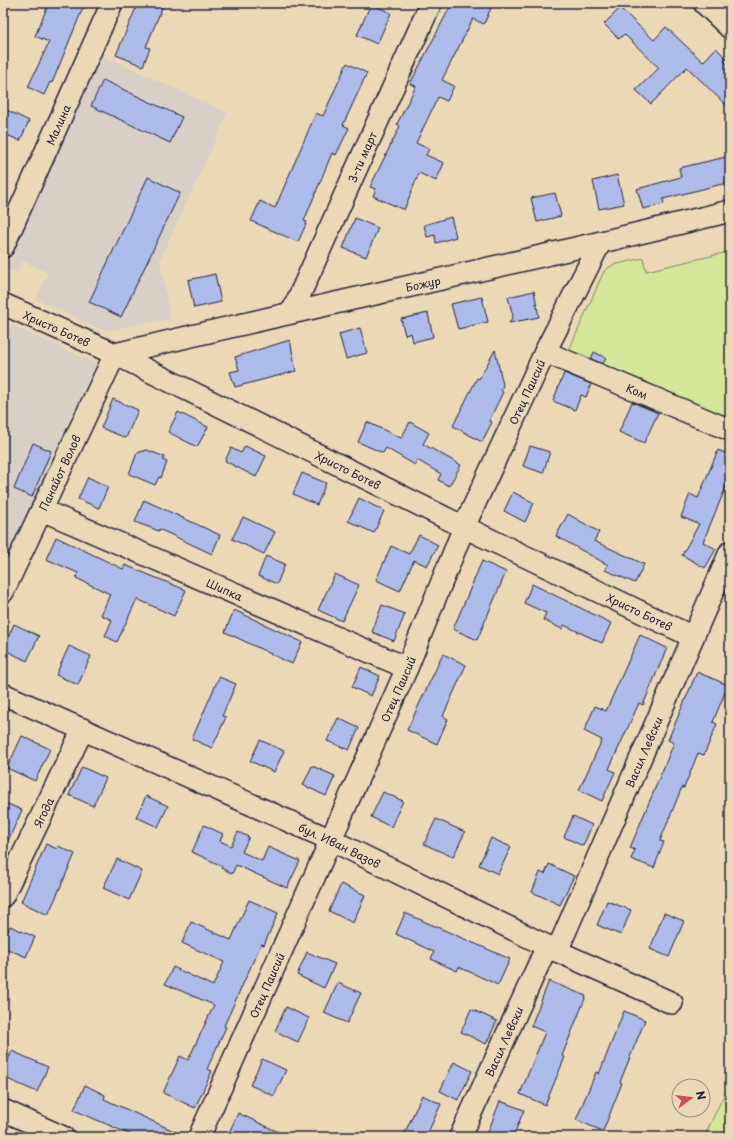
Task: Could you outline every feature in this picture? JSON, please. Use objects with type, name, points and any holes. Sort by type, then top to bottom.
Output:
[{"type":"street","name":"Малина","points":[[3,247],[112,3]]},
{"type":"street","name":"3-ти март","points":[[292,312],[431,3]]},
{"type":"street","points":[[704,3],[730,28]]},
{"type":"street","name":"Божур","points":[[115,354],[292,312],[600,244],[730,211]]},
{"type":"street","name":"Отец Паисий","points":[[198,1137],[407,668],[464,527],[544,352],[600,244]]},
{"type":"street","name":"Христо Ботев","points":[[3,304],[115,354],[464,527],[693,637]]},
{"type":"street","name":"Ком","points":[[544,352],[730,430]]},
{"type":"street","name":"Панайот Волов","points":[[3,592],[115,354]]},
{"type":"street","name":"Шипка","points":[[42,510],[407,668]]},
{"type":"street","name":"Васил Левски","points":[[460,1137],[552,949],[730,552]]},
{"type":"street","name":"бул. Иван Вазов","points":[[3,694],[331,840],[552,949],[672,1003]]},
{"type":"street","name":"Ягода","points":[[3,896],[83,729]]},
{"type":"street","points":[[3,1110],[63,1137]]},
{"type":"shaded area","points":[[102,55],[228,113],[160,260],[170,319],[103,331],[36,299],[48,273],[23,261],[17,273],[4,267]]},
{"type":"shaded area","points":[[3,321],[97,364],[3,572]]},
{"type":"green space","points":[[730,237],[730,432],[562,366],[604,271],[613,265],[643,258],[646,271],[728,252],[726,238]]},
{"type":"green space","points":[[730,1082],[730,1137],[704,1137]]},
{"type":"building","points":[[49,3],[85,3],[52,83],[50,82],[44,95],[28,87],[49,42],[35,36]]},
{"type":"building","points":[[138,3],[164,3],[146,47],[150,48],[143,66],[116,55]]},
{"type":"building","points":[[452,3],[493,3],[484,24],[473,19],[442,80],[454,86],[447,101],[438,97],[416,143],[429,149],[426,155],[444,163],[436,181],[419,173],[404,210],[373,196],[376,189],[370,187],[400,126],[397,124],[416,86],[410,84]]},
{"type":"building","points":[[371,4],[391,13],[377,44],[357,35]]},
{"type":"building","points":[[620,8],[654,40],[666,27],[703,62],[716,48],[727,59],[724,61],[730,67],[730,109],[687,67],[651,104],[636,90],[659,68],[624,34],[619,39],[604,24]]},
{"type":"building","points":[[347,63],[367,73],[343,125],[349,128],[336,155],[332,153],[304,221],[307,222],[298,242],[251,221],[260,201],[275,208],[316,113],[323,116]]},
{"type":"building","points":[[103,80],[182,117],[170,143],[91,106]]},
{"type":"building","points":[[3,108],[29,121],[20,141],[3,133]]},
{"type":"building","points":[[730,156],[730,182],[663,199],[664,204],[643,209],[637,189],[681,177],[679,168]]},
{"type":"building","points":[[617,175],[624,204],[599,209],[593,181]]},
{"type":"building","points":[[148,177],[180,193],[121,317],[89,302]]},
{"type":"building","points":[[555,193],[561,216],[537,222],[531,198]]},
{"type":"building","points":[[451,217],[456,237],[436,243],[435,235],[427,237],[424,225]]},
{"type":"building","points":[[355,218],[378,228],[366,257],[343,248]]},
{"type":"building","points":[[215,274],[221,302],[194,308],[188,280]]},
{"type":"building","points":[[534,291],[539,317],[509,323],[513,316],[508,297]]},
{"type":"building","points":[[482,297],[488,322],[458,329],[451,304]]},
{"type":"building","points":[[428,313],[433,337],[413,342],[411,333],[405,335],[401,319]]},
{"type":"building","points":[[360,328],[367,353],[346,359],[339,334]]},
{"type":"building","points":[[290,340],[296,371],[235,387],[230,372],[239,370],[235,357]]},
{"type":"building","points":[[495,350],[503,385],[501,390],[503,392],[489,421],[492,422],[482,442],[453,426],[477,378],[479,379]]},
{"type":"building","points":[[594,352],[606,358],[603,364],[591,359]]},
{"type":"building","points":[[564,373],[591,384],[586,397],[581,395],[575,410],[553,401]]},
{"type":"building","points":[[113,399],[138,410],[126,438],[101,428]]},
{"type":"building","points":[[632,402],[658,413],[644,443],[619,432]]},
{"type":"building","points":[[178,412],[208,427],[197,447],[168,432]]},
{"type":"building","points":[[367,422],[401,438],[410,422],[429,433],[423,444],[461,465],[449,486],[438,480],[441,474],[417,460],[415,465],[386,448],[383,453],[358,442]]},
{"type":"building","points":[[33,443],[51,451],[32,497],[14,489]]},
{"type":"building","points":[[245,446],[266,456],[256,477],[225,461],[231,448],[241,453]]},
{"type":"building","points":[[530,446],[550,452],[543,473],[523,466]]},
{"type":"building","points":[[147,450],[165,457],[163,460],[167,462],[161,478],[159,477],[155,485],[129,474],[137,453]]},
{"type":"building","points":[[718,450],[730,455],[730,477],[703,542],[716,549],[705,568],[682,555],[699,524],[681,517],[690,494],[698,498]]},
{"type":"building","points":[[302,473],[326,483],[317,505],[293,494]]},
{"type":"building","points":[[88,477],[108,487],[99,508],[78,499]]},
{"type":"building","points":[[513,492],[534,503],[525,522],[504,511]]},
{"type":"building","points":[[359,498],[384,511],[374,533],[348,521]]},
{"type":"building","points":[[144,500],[220,535],[212,554],[159,529],[159,531],[135,522]]},
{"type":"building","points":[[568,514],[599,532],[594,541],[644,564],[635,583],[605,570],[608,565],[556,536]]},
{"type":"building","points":[[243,517],[275,532],[264,554],[232,539]]},
{"type":"building","points":[[419,535],[438,545],[427,566],[414,560],[400,591],[376,580],[391,546],[409,554]]},
{"type":"building","points":[[56,537],[123,569],[125,565],[186,590],[174,616],[137,599],[117,642],[105,636],[112,620],[101,615],[110,594],[76,578],[78,573],[46,559]]},
{"type":"building","points":[[266,556],[285,564],[277,584],[258,576]]},
{"type":"building","points":[[482,561],[506,572],[477,640],[453,629]]},
{"type":"building","points":[[335,574],[359,585],[342,621],[318,610]]},
{"type":"building","points":[[532,584],[611,623],[602,643],[564,625],[562,629],[543,620],[546,613],[524,603]]},
{"type":"building","points":[[382,605],[405,614],[394,641],[372,632]]},
{"type":"building","points":[[234,610],[302,642],[292,664],[225,632]]},
{"type":"building","points":[[14,624],[39,636],[27,661],[3,649]]},
{"type":"building","points":[[640,635],[667,648],[643,705],[639,703],[609,769],[615,772],[602,801],[579,790],[602,740],[584,731],[595,706],[606,711]]},
{"type":"building","points":[[69,646],[91,656],[78,685],[56,675]]},
{"type":"building","points":[[443,654],[466,665],[443,716],[448,719],[437,744],[407,730]]},
{"type":"building","points":[[361,667],[380,676],[371,696],[352,687]]},
{"type":"building","points":[[697,672],[728,685],[713,722],[717,724],[704,755],[698,753],[684,788],[682,787],[660,841],[664,842],[654,868],[631,859],[635,850],[630,848],[674,743],[668,740]]},
{"type":"building","points":[[219,677],[236,684],[222,716],[226,717],[212,748],[192,739]]},
{"type":"building","points":[[338,718],[359,728],[349,750],[327,741]]},
{"type":"building","points":[[22,736],[50,749],[35,781],[7,768]]},
{"type":"building","points":[[260,740],[284,751],[274,772],[250,761]]},
{"type":"building","points":[[312,766],[335,776],[326,796],[303,785]]},
{"type":"building","points":[[82,767],[106,778],[93,806],[69,795]]},
{"type":"building","points":[[383,792],[403,801],[391,827],[371,817]]},
{"type":"building","points":[[146,796],[168,806],[158,827],[136,817]]},
{"type":"building","points":[[3,802],[22,810],[3,852]]},
{"type":"building","points":[[573,816],[592,825],[583,846],[564,837]]},
{"type":"building","points":[[436,819],[465,832],[453,857],[424,844]]},
{"type":"building","points":[[204,825],[223,834],[220,841],[231,846],[238,832],[249,837],[242,852],[262,861],[268,847],[300,861],[287,888],[236,865],[232,874],[221,868],[222,866],[192,852]]},
{"type":"building","points":[[491,838],[511,847],[498,874],[479,865]]},
{"type":"building","points":[[46,844],[57,849],[58,846],[75,854],[48,915],[21,902]]},
{"type":"building","points":[[117,859],[142,871],[129,900],[103,888]]},
{"type":"building","points":[[549,864],[574,876],[560,905],[532,892],[540,872],[545,874]]},
{"type":"building","points":[[341,884],[365,895],[353,923],[329,911]]},
{"type":"building","points":[[249,900],[278,913],[264,945],[261,944],[224,1026],[226,1027],[207,1069],[212,1071],[195,1108],[163,1093],[180,1056],[188,1060],[214,1005],[165,984],[173,967],[213,986],[224,962],[182,943],[191,922],[231,940]]},
{"type":"building","points":[[607,901],[631,910],[621,935],[597,925]]},
{"type":"building","points":[[405,913],[510,959],[498,985],[459,967],[457,971],[431,959],[434,952],[396,934]]},
{"type":"building","points":[[664,913],[684,921],[669,957],[650,949]]},
{"type":"building","points":[[10,926],[35,937],[26,957],[3,947],[3,942]]},
{"type":"building","points":[[307,952],[335,964],[324,988],[297,975]]},
{"type":"building","points":[[549,981],[586,996],[562,1056],[565,1057],[545,1105],[520,1094],[545,1032],[531,1026]]},
{"type":"building","points":[[338,983],[361,993],[347,1023],[324,1013]]},
{"type":"building","points":[[286,1007],[309,1018],[298,1042],[275,1031]]},
{"type":"building","points":[[471,1009],[497,1021],[486,1044],[461,1032]]},
{"type":"building","points":[[624,1011],[645,1020],[620,1082],[622,1083],[603,1131],[576,1120],[596,1072],[599,1074]]},
{"type":"building","points":[[12,1051],[48,1067],[37,1092],[3,1077],[3,1070]]},
{"type":"building","points":[[262,1059],[286,1070],[274,1096],[250,1085]]},
{"type":"building","points":[[454,1062],[472,1071],[458,1100],[440,1091]]},
{"type":"building","points":[[85,1085],[105,1095],[104,1099],[187,1137],[136,1137],[74,1110]]},
{"type":"building","points":[[422,1095],[441,1104],[426,1137],[403,1137]]},
{"type":"building","points":[[500,1101],[524,1110],[513,1137],[486,1137]]},
{"type":"building","points":[[238,1113],[289,1137],[227,1137]]}]
